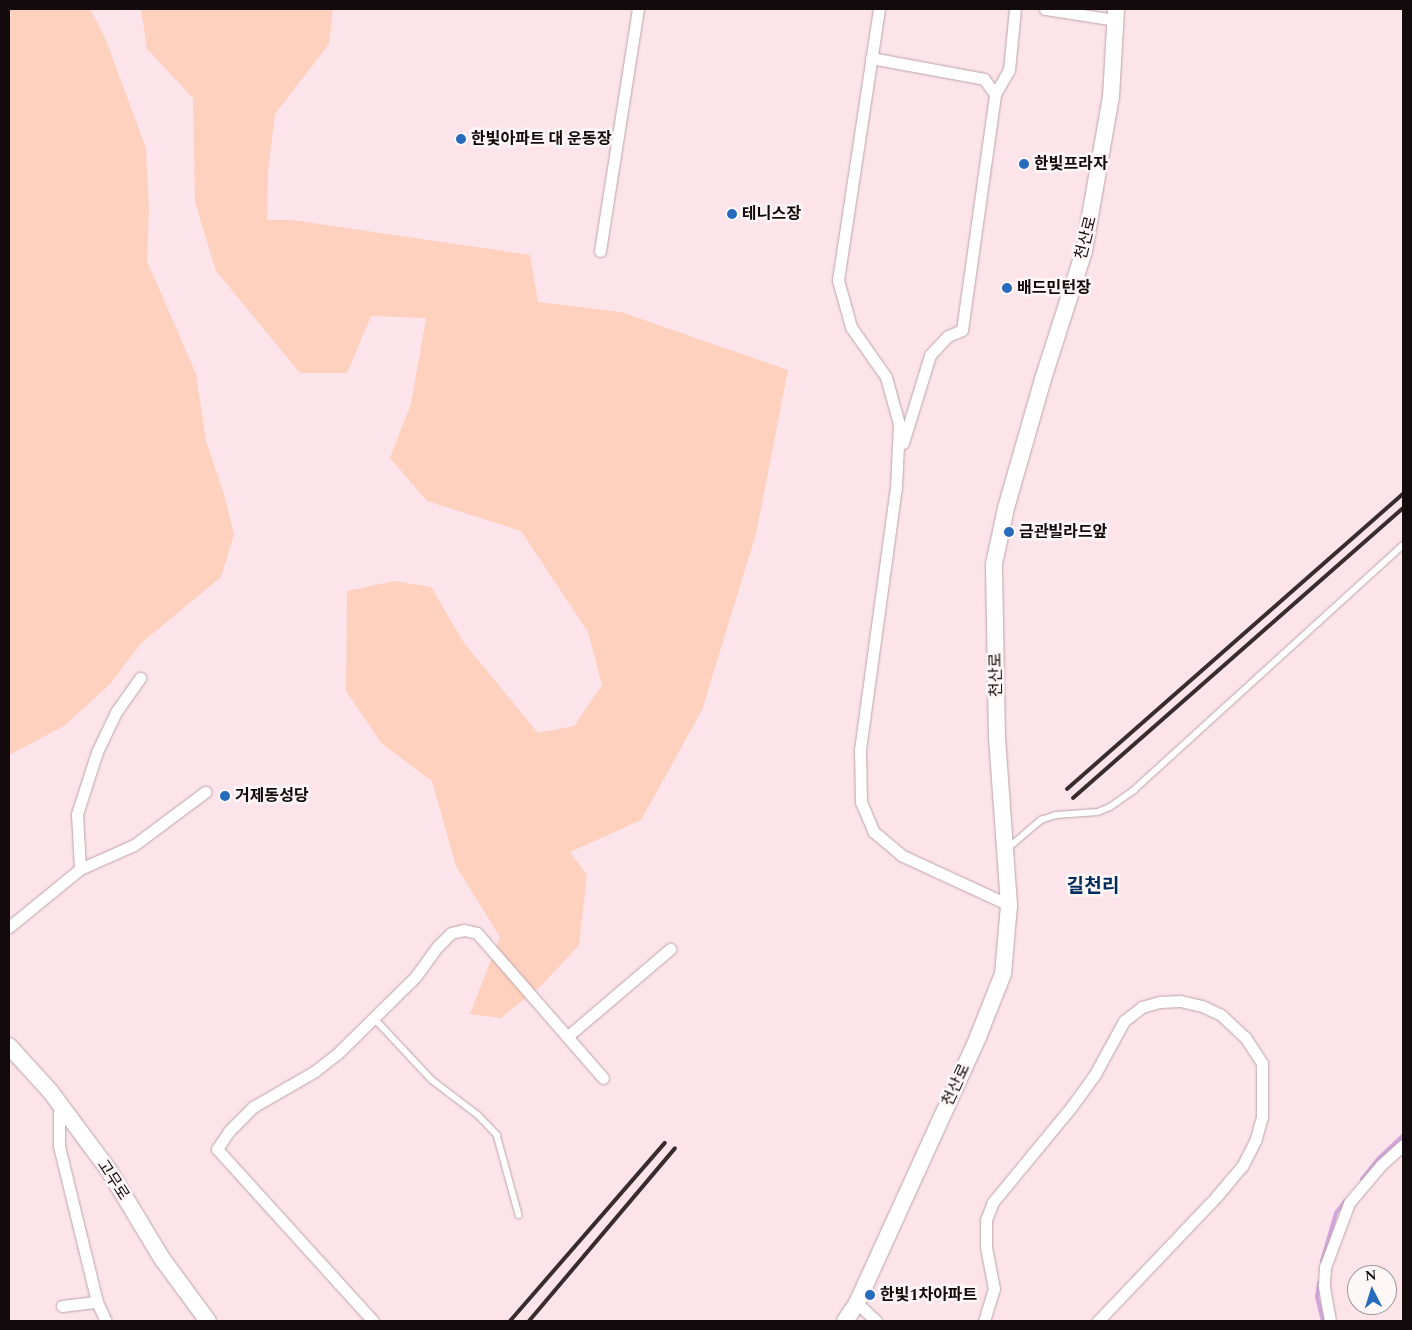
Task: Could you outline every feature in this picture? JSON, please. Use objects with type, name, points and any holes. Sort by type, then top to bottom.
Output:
[{"type":"street","points":[[600,251],[638,9]]},
{"type":"street","points":[[879,9],[838,280],[851,327],[886,377],[898,417],[900,454]]},
{"type":"street","points":[[1010,905],[901,855],[874,832],[861,802],[860,750],[900,454],[930,355],[943,340],[962,330],[995,94],[1009,70],[1015,9]]},
{"type":"street","points":[[1045,9],[1115,14]]},
{"type":"street","name":"천산로","points":[[845,1321],[857,1303],[982,1028],[1002,974],[1010,905],[997,739],[994,564],[1006,508],[1043,379],[1084,251],[1111,97],[1115,14]]},
{"type":"street","points":[[871,58],[984,79],[995,94]]},
{"type":"street","points":[[80,869],[78,814],[86,788],[98,752],[116,712],[140,678]]},
{"type":"street","points":[[9,927],[80,869],[134,845],[205,792]]},
{"type":"street","points":[[373,1321],[217,1149],[229,1131],[254,1107],[315,1071],[375,1019],[416,976],[438,946],[451,933],[464,930],[477,933],[541,1009],[569,1035],[603,1078]]},
{"type":"street","points":[[569,1035],[670,949]]},
{"type":"street","points":[[984,1321],[994,1289],[986,1247],[986,1220],[993,1202],[1072,1106],[1094,1076],[1124,1021],[1142,1007],[1160,1002],[1180,1001],[1202,1006],[1221,1015],[1245,1037],[1262,1063],[1262,1118],[1256,1141],[1242,1166],[1217,1196],[1098,1321]]},
{"type":"street","name":"고무로","points":[[9,1046],[59,1103],[108,1169],[163,1260],[208,1321]]},
{"type":"street","points":[[59,1103],[59,1146],[97,1302],[106,1321]]},
{"type":"street","points":[[1330,1321],[1324,1286],[1325,1267],[1349,1203],[1381,1165],[1403,1145]]},
{"type":"street","points":[[62,1306],[97,1302]]},
{"type":"street","points":[[857,1303],[876,1321]]},
{"type":"lane","points":[[1005,850],[1040,820],[1056,815],[1098,812],[1110,807],[1134,790],[1403,545]]},
{"type":"lane","points":[[375,1019],[432,1080],[478,1114],[496,1136],[519,1215]]},
{"type":"shaded area","points":[[9,9],[90,9],[105,38],[146,148],[149,210],[147,261],[196,374],[206,441],[224,494],[234,535],[221,577],[140,644],[111,683],[64,726],[9,755]]},
{"type":"shaded area","points":[[141,9],[333,9],[329,44],[275,114],[268,171],[267,220],[292,220],[530,255],[538,302],[621,312],[788,370],[756,534],[702,710],[641,820],[570,852],[587,875],[579,945],[542,985],[501,1018],[470,1014],[500,937],[456,866],[432,781],[382,744],[346,691],[347,591],[394,581],[431,587],[464,643],[538,733],[574,726],[602,685],[588,632],[521,531],[427,501],[390,458],[411,404],[426,318],[371,316],[347,373],[300,373],[216,271],[195,202],[193,98],[147,49]]},
{"type":"waterway","points":[[1362,1179],[1378,1159],[1403,1136]]},
{"type":"waterway","points":[[1322,1261],[1336,1213],[1345,1201]]},
{"type":"waterway","points":[[1319,1283],[1317,1297],[1323,1321]]},
{"type":"railway","points":[[1067,789],[1403,494]]},
{"type":"railway","points":[[1073,798],[1403,508]]},
{"type":"railway","points":[[510,1321],[665,1143]]},
{"type":"railway","points":[[529,1321],[675,1148]]},
{"type":"place","name":"한빛아파트 대 운동장","points":[[461,139]]},
{"type":"place","name":"한빛프라자","points":[[1024,164]]},
{"type":"place","name":"테니스장","points":[[732,214]]},
{"type":"place","name":"배드민턴장","points":[[1007,288]]},
{"type":"place","name":"금관빌라드앞","points":[[1009,532]]},
{"type":"place","name":"거제동성당","points":[[225,796]]},
{"type":"place","name":"한빛1차아파트","points":[[870,1295]]},
{"type":"district","name":"길천리","points":[[1093,887]]}]
